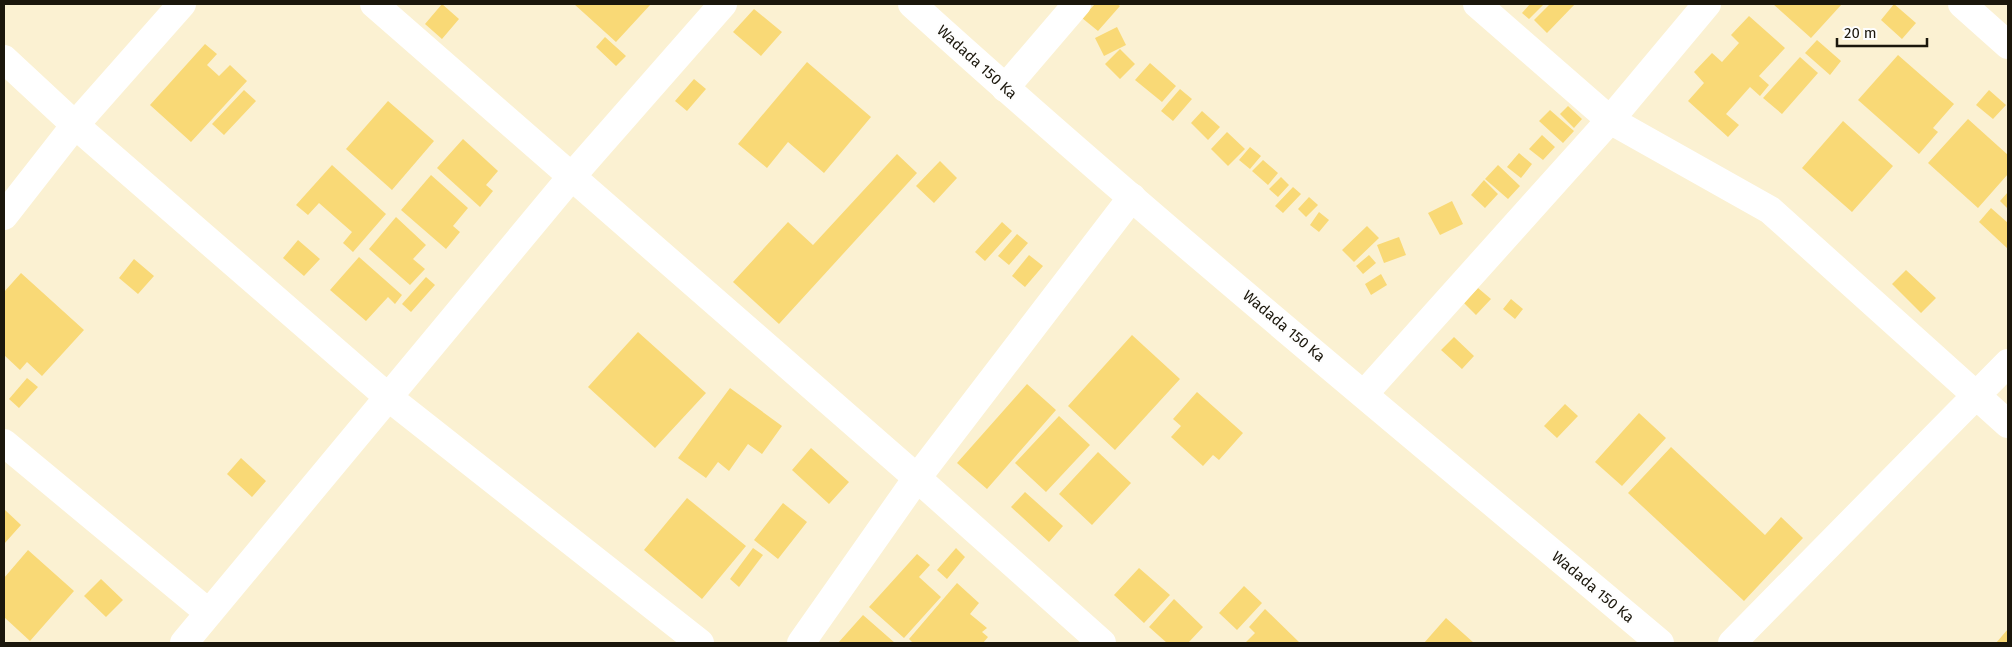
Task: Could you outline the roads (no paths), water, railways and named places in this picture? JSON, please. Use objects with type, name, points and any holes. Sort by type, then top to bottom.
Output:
[{"type":"street","points":[[4,216],[74,125],[182,4]]},
{"type":"street","points":[[374,4],[917,478],[1102,643]]},
{"type":"street","points":[[184,643],[572,176],[723,4]]},
{"type":"street","name":"Wadada 150 Ka","points":[[912,4],[1004,88],[1660,643]]},
{"type":"street","points":[[1004,88],[1077,4]]},
{"type":"street","points":[[1477,4],[1610,120],[1770,210],[1978,395],[2008,424]]},
{"type":"street","points":[[1364,394],[1610,120],[1707,4]]},
{"type":"street","points":[[1962,4],[2008,45]]},
{"type":"street","points":[[4,59],[74,125],[388,397],[700,643]]},
{"type":"street","points":[[801,643],[917,478],[1132,197]]},
{"type":"street","points":[[1732,643],[1978,395],[2008,362]]},
{"type":"street","points":[[4,443],[209,613]]}]
